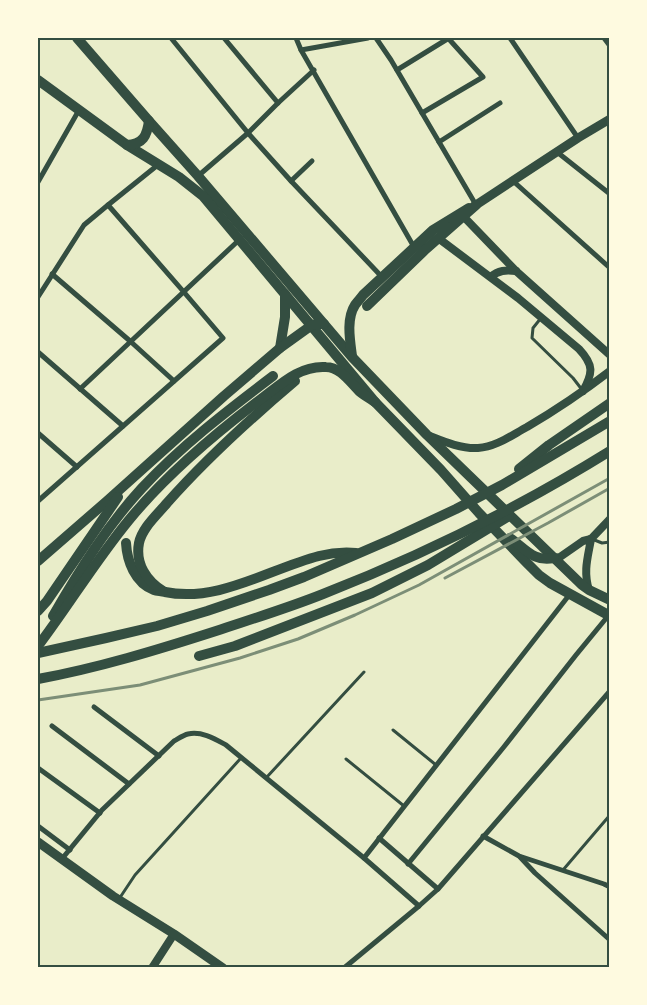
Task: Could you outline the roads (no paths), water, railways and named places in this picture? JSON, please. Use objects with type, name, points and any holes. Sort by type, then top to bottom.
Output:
[{"type":"main road","points":[[78,38],[352,358],[427,435],[539,544],[589,590],[610,600]]},
{"type":"main road","points":[[38,80],[128,145],[179,177],[203,196],[375,402],[441,470],[474,508],[502,536],[522,552],[534,570],[544,579],[609,616]]},
{"type":"main road","points":[[352,358],[350,331],[355,305],[363,295],[414,247],[433,230],[476,205],[610,119]]},
{"type":"main road","points":[[128,145],[136,144],[143,139],[147,132],[149,121]]},
{"type":"main road","points":[[367,306],[413,261],[476,205]]},
{"type":"main road","points":[[280,348],[284,330],[285,294]]},
{"type":"main road","points":[[38,561],[280,348],[312,326],[324,324]]},
{"type":"main road","points":[[38,646],[119,532],[164,480],[182,463],[283,382],[302,371],[328,366],[342,374],[375,402]]},
{"type":"main road","points":[[163,591],[155,586],[147,577],[140,563],[138,545],[152,520],[190,477],[220,447],[297,379],[318,367]]},
{"type":"main road","points":[[38,646],[51,618],[81,569],[142,488],[212,423],[273,376]]},
{"type":"main road","points":[[502,485],[549,445],[610,403]]},
{"type":"main road","points":[[38,653],[156,626],[269,590],[360,553],[456,509],[502,485],[610,421]]},
{"type":"main road","points":[[38,679],[87,669],[173,645],[322,595],[374,574],[480,524],[540,493],[610,451]]},
{"type":"main road","points":[[38,612],[114,502],[132,479],[150,461]]},
{"type":"main road","points":[[199,656],[235,646],[372,593],[428,565],[480,535],[521,509],[540,493]]},
{"type":"main road","points":[[126,543],[128,559],[137,577],[148,587],[154,590],[188,595],[204,593],[267,575],[319,556],[337,553],[360,553]]},
{"type":"main road","points":[[522,552],[542,559],[554,558]]},
{"type":"main road","points":[[38,842],[119,900],[174,934],[222,968]]},
{"type":"street","points":[[171,38],[248,133],[382,277]]},
{"type":"street","points":[[224,38],[278,103]]},
{"type":"street","points":[[296,38],[414,247]]},
{"type":"street","points":[[302,50],[368,38]]},
{"type":"street","points":[[376,38],[397,70],[476,205]]},
{"type":"street","points":[[397,70],[448,38],[483,77],[422,113]]},
{"type":"street","points":[[510,38],[578,138]]},
{"type":"street","points":[[604,38],[610,46]]},
{"type":"street","points":[[198,176],[248,133],[314,70]]},
{"type":"street","points":[[439,142],[500,103]]},
{"type":"street","points":[[38,182],[80,110]]},
{"type":"street","points":[[556,152],[610,194]]},
{"type":"street","points":[[291,181],[312,161]]},
{"type":"street","points":[[38,297],[84,225],[159,164]]},
{"type":"street","points":[[513,181],[610,268]]},
{"type":"street","points":[[38,501],[223,338],[108,205]]},
{"type":"street","points":[[463,216],[516,271],[610,355]]},
{"type":"street","points":[[438,238],[542,318],[586,356],[591,372],[583,391]]},
{"type":"street","points":[[80,389],[240,239]]},
{"type":"street","points":[[490,278],[500,271],[516,271]]},
{"type":"street","points":[[52,274],[174,381]]},
{"type":"street","points":[[38,352],[123,426]]},
{"type":"street","points":[[427,435],[466,447],[490,446],[542,418],[610,371]]},
{"type":"street","points":[[38,433],[76,467]]},
{"type":"street","points":[[554,558],[560,557],[583,541],[591,539],[610,519]]},
{"type":"street","points":[[589,590],[585,570],[591,539]]},
{"type":"street","points":[[364,858],[570,594]]},
{"type":"street","points":[[408,864],[504,748],[576,655],[609,616]]},
{"type":"street","points":[[344,968],[438,889],[610,691]]},
{"type":"street","points":[[94,707],[159,756]]},
{"type":"street","points":[[52,726],[129,784]]},
{"type":"street","points":[[62,860],[100,812],[174,741],[188,734],[198,734],[213,738],[226,745],[364,858],[419,906]]},
{"type":"street","points":[[38,768],[100,812]]},
{"type":"street","points":[[38,826],[70,850]]},
{"type":"street","points":[[483,836],[519,856],[610,886]]},
{"type":"street","points":[[379,838],[438,889]]},
{"type":"street","points":[[519,856],[535,873],[610,940]]},
{"type":"street","points":[[152,968],[174,934]]},
{"type":"lane","points":[[542,318],[533,328],[532,338],[573,378],[583,391]]},
{"type":"lane","points":[[591,539],[602,543],[610,542]]},
{"type":"lane","points":[[266,778],[364,672]]},
{"type":"lane","points":[[393,730],[436,765]]},
{"type":"lane","points":[[119,900],[135,875],[241,758]]},
{"type":"lane","points":[[346,759],[404,806]]},
{"type":"lane","points":[[563,870],[610,815]]},
{"type":"railway","points":[[38,700],[140,685],[240,658],[298,639],[419,585],[610,478]]},
{"type":"railway","points":[[445,578],[610,488]]}]
